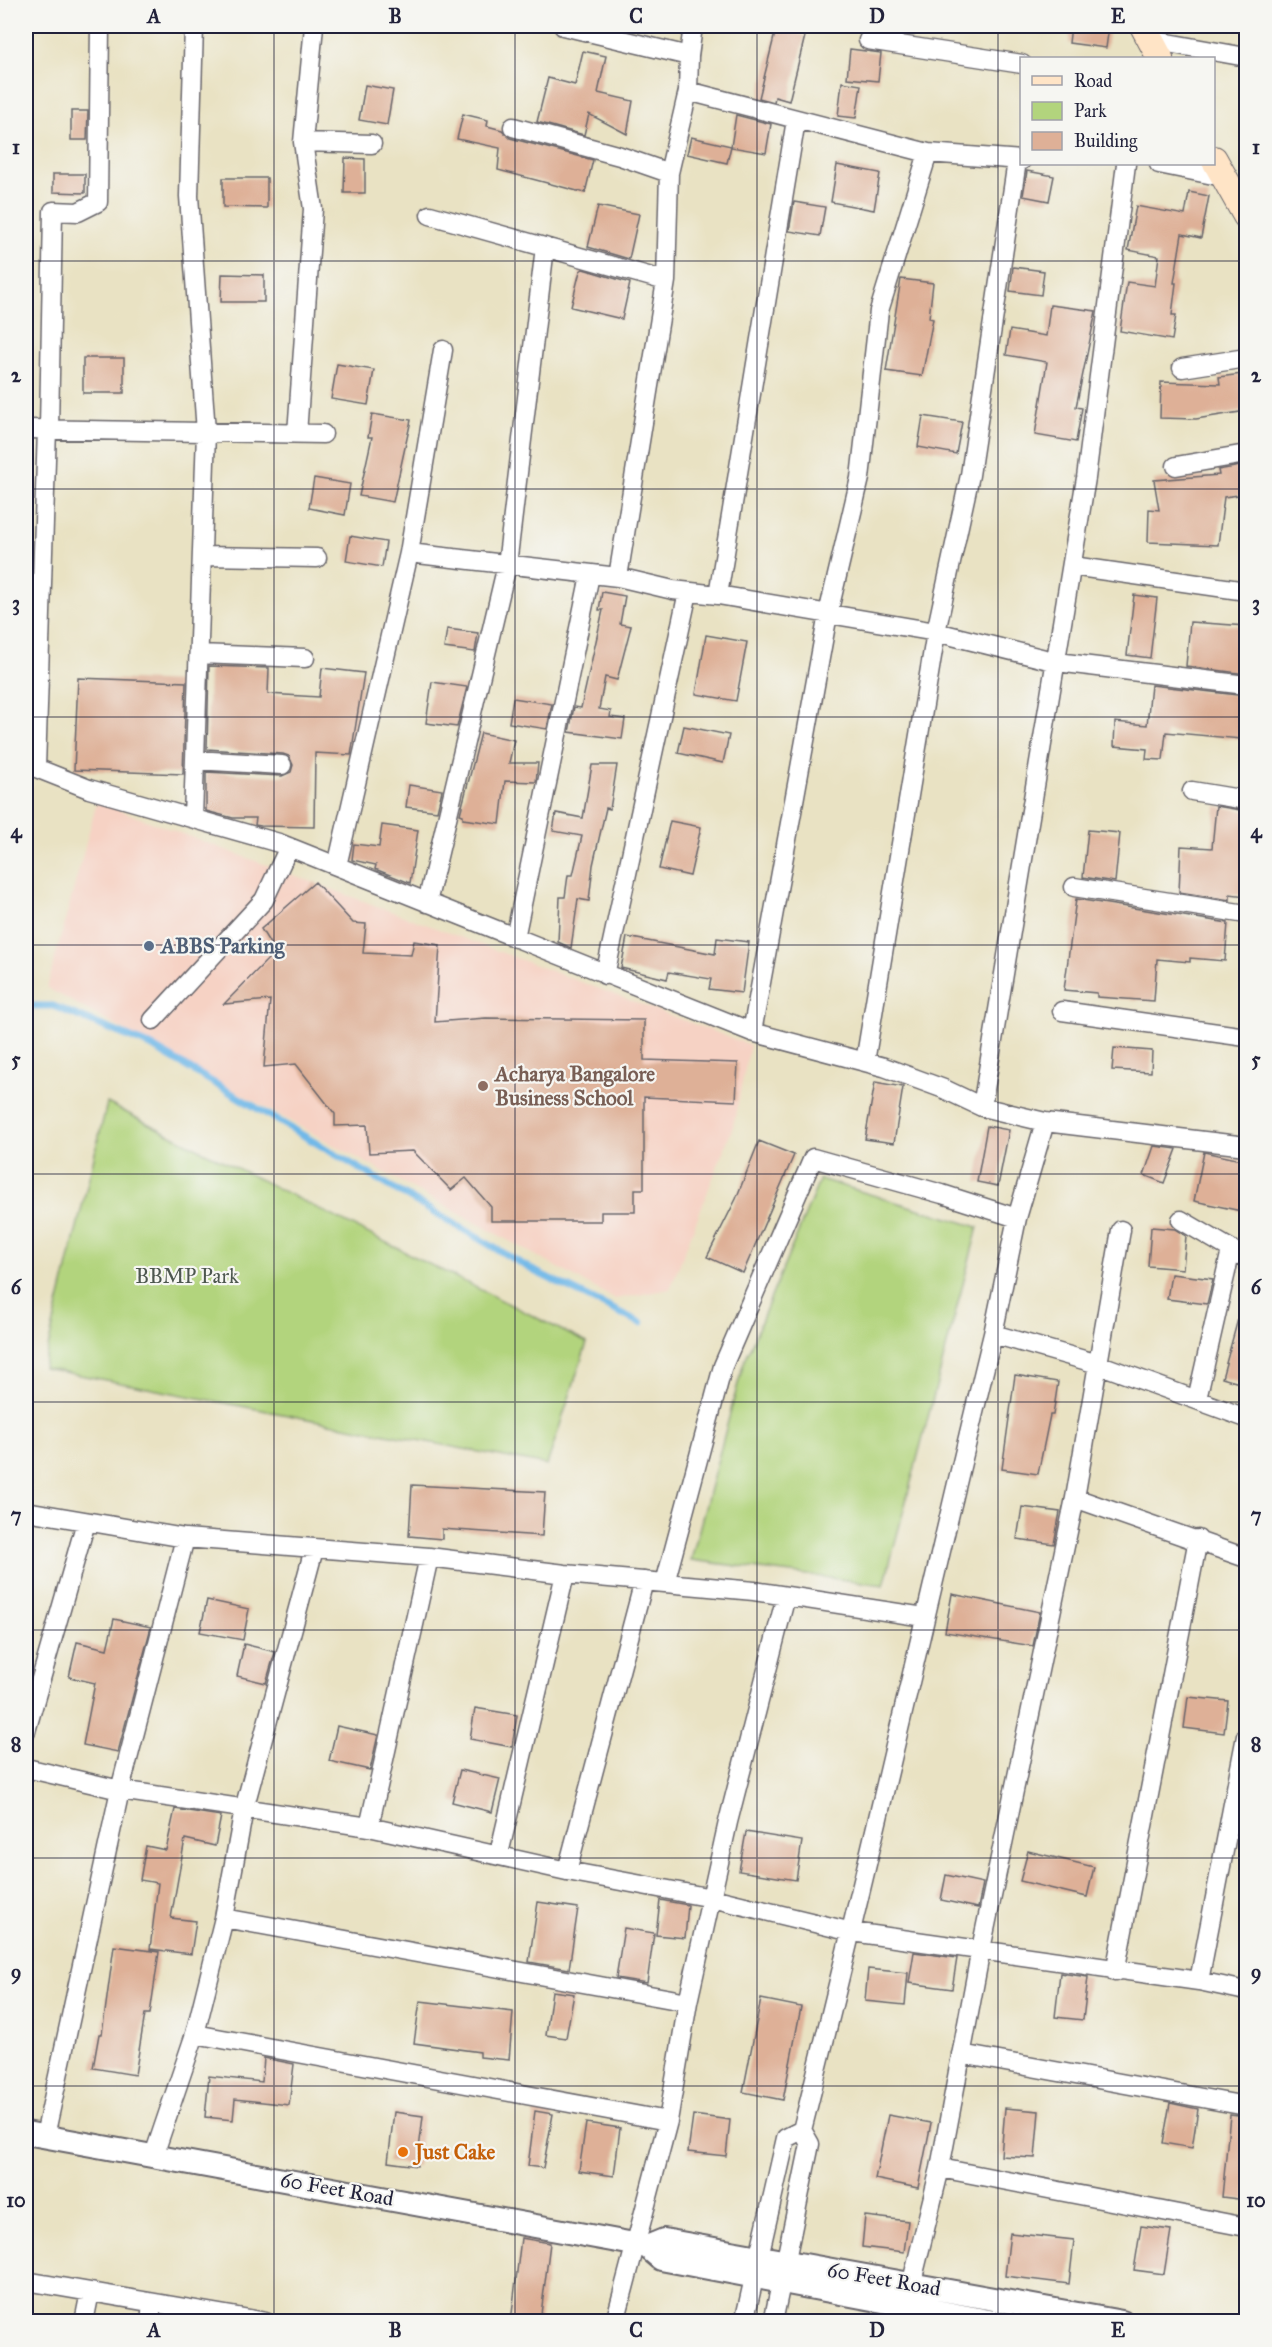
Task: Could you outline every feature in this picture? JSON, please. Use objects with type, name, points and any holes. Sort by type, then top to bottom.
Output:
[{"type":"main road","points":[[1218,168],[1246,216]]},
{"type":"street","points":[[100,26],[98,202],[78,212],[53,211],[49,429],[47,429],[31,766],[89,789],[289,847],[752,1032],[865,1062],[944,1089],[982,1107],[1045,1122],[1246,1146]]},
{"type":"street","points":[[193,818],[206,432],[189,196],[194,26]]},
{"type":"street","points":[[297,434],[313,209],[303,142],[314,26]]},
{"type":"street","points":[[563,26],[593,30],[689,56]]},
{"type":"street","points":[[618,577],[666,281],[669,173],[688,91],[693,26]]},
{"type":"street","points":[[868,40],[1020,64]]},
{"type":"street","points":[[1151,41],[1246,57]]},
{"type":"street","points":[[688,91],[928,153],[1019,161],[970,475],[936,632],[865,1062]]},
{"type":"street","points":[[718,595],[796,120]]},
{"type":"street","points":[[513,127],[620,156],[669,173]]},
{"type":"street","points":[[303,142],[372,144]]},
{"type":"street","points":[[752,1032],[828,614],[860,478],[879,311],[928,153]]},
{"type":"street","points":[[982,1107],[1058,662],[1126,165]]},
{"type":"street","points":[[1174,165],[1218,168]]},
{"type":"street","points":[[430,215],[666,281]]},
{"type":"street","points":[[427,903],[507,565],[545,247]]},
{"type":"street","points":[[337,866],[409,553],[443,350]]},
{"type":"street","points":[[1182,368],[1246,358]]},
{"type":"street","points":[[26,429],[323,434]]},
{"type":"street","points":[[1176,466],[1246,454]]},
{"type":"street","points":[[409,553],[618,577],[688,592],[718,595],[936,632],[1058,662],[1246,685]]},
{"type":"street","points":[[202,556],[317,558]]},
{"type":"street","points":[[1072,566],[1246,591]]},
{"type":"street","points":[[515,938],[590,575]]},
{"type":"street","points":[[605,975],[688,592]]},
{"type":"street","points":[[199,654],[306,658]]},
{"type":"street","points":[[195,760],[282,765]]},
{"type":"street","points":[[1192,791],[1246,800]]},
{"type":"street","points":[[153,1020],[264,900],[289,847]]},
{"type":"street","points":[[1074,887],[1246,914]]},
{"type":"street","points":[[1062,1011],[1246,1037]]},
{"type":"street","points":[[773,2322],[810,2144],[802,2130],[852,1932],[924,1617],[993,1334],[1017,1218],[1045,1122]]},
{"type":"street","points":[[665,1582],[723,1366],[813,1158],[942,1194],[1017,1218]]},
{"type":"street","points":[[1180,1220],[1239,1254],[1197,1399]]},
{"type":"street","points":[[904,2314],[940,2168],[981,1949],[1075,1498],[1121,1230]]},
{"type":"street","points":[[993,1334],[1098,1364],[1246,1418]]},
{"type":"street","points":[[1075,1498],[1198,1539],[1246,1558]]},
{"type":"street","points":[[26,1511],[185,1538],[429,1557],[565,1574],[665,1582],[786,1596],[924,1617]]},
{"type":"street","points":[[26,1731],[86,1522]]},
{"type":"street","points":[[35,2135],[185,1538]]},
{"type":"street","points":[[1115,1972],[1198,1539]]},
{"type":"street","points":[[154,2155],[195,2034],[224,1918],[244,1809],[314,1549]]},
{"type":"street","points":[[369,1827],[429,1557]]},
{"type":"street","points":[[499,1854],[565,1574]]},
{"type":"street","points":[[567,1871],[644,1581]]},
{"type":"street","points":[[615,2322],[640,2245],[668,2121],[688,2002],[728,1822],[786,1596]]},
{"type":"street","points":[[1199,1982],[1246,1736]]},
{"type":"street","points":[[26,1768],[120,1790],[369,1827],[499,1854],[567,1871],[712,1898],[852,1932],[981,1949],[1246,1991]]},
{"type":"street","points":[[224,1918],[688,2002]]},
{"type":"street","points":[[195,2034],[668,2121]]},
{"type":"street","points":[[961,2054],[1246,2106]]},
{"type":"street","points":[[744,2322],[786,2138],[802,2130]]},
{"type":"street","name":"60 Feet Road","points":[[35,2135],[640,2245],[661,2259],[912,2283],[1122,2322]]},
{"type":"street","points":[[940,2168],[1246,2227]]},
{"type":"street","name":"60 Feet Road","points":[[784,2272],[904,2314],[994,2322]]},
{"type":"street","points":[[26,2281],[90,2292],[151,2312],[266,2322]]},
{"type":"street","points":[[84,2322],[90,2292]]},
{"type":"shaded area","name":"Acharya Bangalore Business School","points":[[97,802],[750,1045],[733,1126],[670,1289],[615,1299],[47,988]]},
{"type":"green space","name":"BBMP Park","points":[[107,1103],[587,1343],[547,1465],[43,1368]]},
{"type":"green space","points":[[820,1179],[978,1227],[884,1585],[691,1560],[743,1365]]},
{"type":"building","points":[[1071,26],[1109,26],[1106,48],[1069,43]]},
{"type":"building","points":[[776,29],[805,36],[789,101],[775,97],[774,102],[759,98]]},
{"type":"building","points":[[850,49],[881,53],[878,81],[847,78]]},
{"type":"building","points":[[583,51],[606,56],[598,93],[633,101],[627,134],[589,114],[584,135],[537,122],[548,78],[575,85]]},
{"type":"building","points":[[842,82],[861,85],[856,118],[838,116]]},
{"type":"building","points":[[365,85],[393,90],[387,125],[359,120]]},
{"type":"building","points":[[71,111],[88,111],[87,140],[71,140]]},
{"type":"building","points":[[463,114],[488,120],[487,126],[502,130],[510,138],[593,160],[585,193],[498,170],[500,148],[457,139]]},
{"type":"building","points":[[736,115],[771,124],[766,153],[731,147]]},
{"type":"building","points":[[691,137],[731,146],[727,163],[687,154]]},
{"type":"building","points":[[345,158],[365,159],[365,193],[344,193]]},
{"type":"building","points":[[837,165],[880,173],[874,210],[831,202]]},
{"type":"building","points":[[1027,171],[1054,176],[1049,201],[1023,196]]},
{"type":"building","points":[[53,174],[85,174],[85,193],[53,192]]},
{"type":"building","points":[[223,178],[267,178],[267,208],[223,207]]},
{"type":"building","points":[[1189,192],[1209,196],[1201,238],[1182,234],[1174,283],[1176,283],[1172,315],[1176,315],[1172,340],[1120,331],[1127,282],[1155,286],[1159,256],[1128,250],[1136,206],[1185,215]]},
{"type":"building","points":[[794,202],[825,207],[820,236],[789,231]]},
{"type":"building","points":[[598,206],[639,214],[629,259],[588,247]]},
{"type":"building","points":[[1013,267],[1044,271],[1041,295],[1010,291]]},
{"type":"building","points":[[583,269],[630,283],[622,319],[571,307],[580,271]]},
{"type":"building","points":[[222,274],[264,275],[264,302],[221,302]]},
{"type":"building","points":[[901,279],[933,283],[929,318],[933,319],[922,376],[886,371]]},
{"type":"building","points":[[1050,305],[1096,311],[1076,407],[1082,408],[1076,442],[1035,435],[1047,362],[1006,355],[1010,330],[1046,336]]},
{"type":"building","points":[[83,358],[124,358],[124,393],[83,393]]},
{"type":"building","points":[[337,364],[374,370],[368,405],[331,399]]},
{"type":"building","points":[[1242,374],[1246,411],[1196,419],[1160,418],[1161,382],[1220,384],[1219,377]]},
{"type":"building","points":[[372,414],[411,420],[393,502],[359,496],[372,437],[368,437]]},
{"type":"building","points":[[923,416],[962,422],[956,454],[918,447]]},
{"type":"building","points":[[1246,465],[1246,494],[1224,497],[1218,545],[1148,542],[1149,509],[1159,510],[1154,480],[1219,475],[1218,470]]},
{"type":"building","points":[[314,478],[350,484],[345,515],[309,508]]},
{"type":"building","points":[[350,536],[386,542],[382,567],[346,561]]},
{"type":"building","points":[[602,592],[625,596],[620,624],[631,626],[617,680],[605,677],[599,709],[611,711],[610,717],[625,719],[622,739],[569,732],[574,707],[581,708],[603,610],[599,610]]},
{"type":"building","points":[[1134,595],[1157,598],[1150,658],[1127,655]]},
{"type":"building","points":[[1190,622],[1246,626],[1246,674],[1186,666]]},
{"type":"building","points":[[447,629],[478,633],[475,652],[444,648]]},
{"type":"building","points":[[706,635],[747,642],[736,701],[696,694]]},
{"type":"building","points":[[209,666],[269,668],[268,694],[319,697],[322,668],[364,673],[351,755],[315,753],[314,827],[261,826],[255,825],[256,818],[233,818],[206,811],[206,772],[282,776],[291,772],[293,765],[289,756],[283,754],[207,749]]},
{"type":"building","points":[[78,678],[186,682],[183,774],[74,770]]},
{"type":"building","points":[[432,682],[467,687],[457,727],[426,723]]},
{"type":"building","points":[[1151,685],[1246,696],[1241,739],[1166,732],[1163,760],[1146,759],[1147,749],[1114,746],[1115,722],[1147,725]]},
{"type":"building","points":[[513,698],[552,704],[547,729],[509,723]]},
{"type":"building","points":[[684,726],[729,735],[723,763],[678,753]]},
{"type":"building","points":[[481,733],[514,740],[509,763],[538,763],[536,782],[505,781],[500,824],[463,819],[463,815],[460,814]]},
{"type":"building","points":[[592,765],[617,765],[610,809],[606,808],[593,865],[589,901],[578,899],[571,948],[558,942],[560,897],[565,897],[568,875],[573,875],[582,836],[553,831],[556,813],[583,818]]},
{"type":"building","points":[[409,785],[442,790],[437,811],[406,807]]},
{"type":"building","points":[[1216,806],[1246,811],[1246,896],[1230,894],[1230,900],[1179,892],[1181,846],[1212,848]]},
{"type":"building","points":[[670,821],[701,827],[690,876],[659,869]]},
{"type":"building","points":[[382,825],[418,830],[410,883],[375,869],[376,865],[352,860],[354,844],[379,847]]},
{"type":"building","points":[[1088,830],[1120,833],[1115,882],[1083,877]]},
{"type":"building","name":"Acharya Bangalore Business School","points":[[315,882],[353,923],[366,924],[363,953],[411,955],[414,941],[440,945],[435,1022],[486,1018],[644,1020],[644,1060],[738,1063],[736,1101],[644,1097],[644,1189],[635,1189],[635,1212],[601,1212],[601,1221],[491,1221],[491,1207],[466,1178],[451,1190],[413,1151],[369,1153],[367,1125],[335,1126],[335,1114],[296,1064],[264,1067],[270,1000],[224,1004],[275,952],[261,929]]},
{"type":"building","points":[[1076,899],[1228,923],[1225,961],[1190,958],[1190,962],[1157,959],[1154,1001],[1097,997],[1097,993],[1064,990]]},
{"type":"building","points":[[627,937],[715,954],[717,938],[749,942],[742,993],[709,989],[711,979],[669,972],[667,979],[621,968]]},
{"type":"building","points":[[1114,1048],[1152,1051],[1151,1072],[1112,1070]]},
{"type":"building","points":[[875,1082],[903,1087],[894,1143],[865,1139]]},
{"type":"building","points":[[987,1126],[1009,1130],[998,1186],[977,1182]]},
{"type":"building","points":[[759,1141],[794,1155],[743,1273],[707,1257],[736,1199]]},
{"type":"building","points":[[1154,1146],[1177,1149],[1164,1183],[1144,1175]]},
{"type":"building","points":[[1204,1152],[1246,1161],[1246,1212],[1194,1201]]},
{"type":"building","points":[[1151,1227],[1175,1229],[1186,1236],[1183,1269],[1148,1266]]},
{"type":"building","points":[[1171,1274],[1213,1279],[1207,1304],[1167,1299]]},
{"type":"building","points":[[1241,1308],[1246,1309],[1246,1385],[1222,1378]]},
{"type":"building","points":[[1015,1375],[1058,1382],[1053,1415],[1050,1415],[1038,1474],[1002,1469]]},
{"type":"building","points":[[412,1485],[545,1492],[542,1536],[442,1529],[442,1539],[409,1536]]},
{"type":"building","points":[[1022,1507],[1060,1512],[1054,1544],[1017,1539]]},
{"type":"building","points":[[952,1594],[1040,1612],[1033,1646],[945,1632]]},
{"type":"building","points":[[207,1600],[249,1609],[243,1640],[200,1632]]},
{"type":"building","points":[[114,1619],[151,1627],[118,1752],[83,1745],[95,1683],[69,1677],[77,1642],[107,1649]]},
{"type":"building","points":[[244,1644],[275,1652],[266,1683],[237,1676]]},
{"type":"building","points":[[1188,1697],[1228,1701],[1224,1733],[1184,1728]]},
{"type":"building","points":[[475,1708],[517,1715],[512,1747],[470,1739]]},
{"type":"building","points":[[337,1726],[378,1735],[370,1770],[329,1761]]},
{"type":"building","points":[[460,1770],[500,1779],[492,1812],[452,1802]]},
{"type":"building","points":[[175,1809],[221,1816],[215,1846],[185,1839],[171,1918],[196,1921],[191,1954],[150,1949],[158,1883],[140,1880],[146,1846],[166,1850]]},
{"type":"building","points":[[746,1832],[802,1841],[796,1880],[739,1871]]},
{"type":"building","points":[[1028,1851],[1094,1867],[1087,1897],[1020,1881]]},
{"type":"building","points":[[946,1875],[983,1883],[978,1908],[941,1900]]},
{"type":"building","points":[[660,1900],[688,1905],[685,1938],[656,1935]]},
{"type":"building","points":[[538,1902],[578,1908],[569,1969],[529,1962]]},
{"type":"building","points":[[624,1928],[654,1933],[647,1983],[616,1978]]},
{"type":"building","points":[[114,1946],[159,1952],[150,2014],[145,2014],[135,2075],[93,2068],[99,2034],[102,2034]]},
{"type":"building","points":[[914,1952],[957,1958],[952,1989],[909,1983]]},
{"type":"building","points":[[868,1969],[908,1973],[905,2005],[865,2001]]},
{"type":"building","points":[[1060,1973],[1088,1977],[1083,2020],[1055,2017]]},
{"type":"building","points":[[552,1991],[574,1994],[566,2038],[546,2035]]},
{"type":"building","points":[[761,1999],[801,2007],[783,2100],[743,2092]]},
{"type":"building","points":[[420,2001],[513,2012],[509,2060],[480,2057],[480,2052],[414,2043]]},
{"type":"building","points":[[264,2058],[294,2064],[289,2105],[235,2099],[233,2120],[205,2117],[209,2076],[262,2082]]},
{"type":"building","points":[[1170,2103],[1198,2109],[1192,2148],[1163,2143]]},
{"type":"building","points":[[1005,2108],[1039,2111],[1035,2158],[1001,2156]]},
{"type":"building","points":[[535,2111],[553,2114],[543,2168],[528,2166]]},
{"type":"building","points":[[394,2112],[423,2116],[417,2166],[388,2162]]},
{"type":"building","points":[[693,2115],[730,2120],[726,2156],[688,2152]]},
{"type":"building","points":[[888,2115],[931,2123],[918,2188],[875,2179]]},
{"type":"building","points":[[1230,2115],[1246,2117],[1246,2200],[1222,2197]]},
{"type":"building","points":[[586,2123],[620,2128],[614,2176],[579,2171]]},
{"type":"building","points":[[865,2216],[908,2221],[904,2252],[862,2247]]},
{"type":"building","points":[[1141,2226],[1171,2230],[1164,2274],[1134,2270]]},
{"type":"building","points":[[1010,2233],[1074,2240],[1069,2284],[1005,2276]]},
{"type":"building","points":[[521,2238],[550,2243],[540,2322],[511,2322]]},
{"type":"waterway","points":[[34,1006],[53,1006],[151,1046],[534,1271],[641,1323]]},
{"type":"place","name":"ABBS Parking","points":[[149,946]]},
{"type":"place","name":"Acharya Bangalore Business School","points":[[483,1086]]},
{"type":"place","name":"Just Cake","points":[[403,2152]]}]
